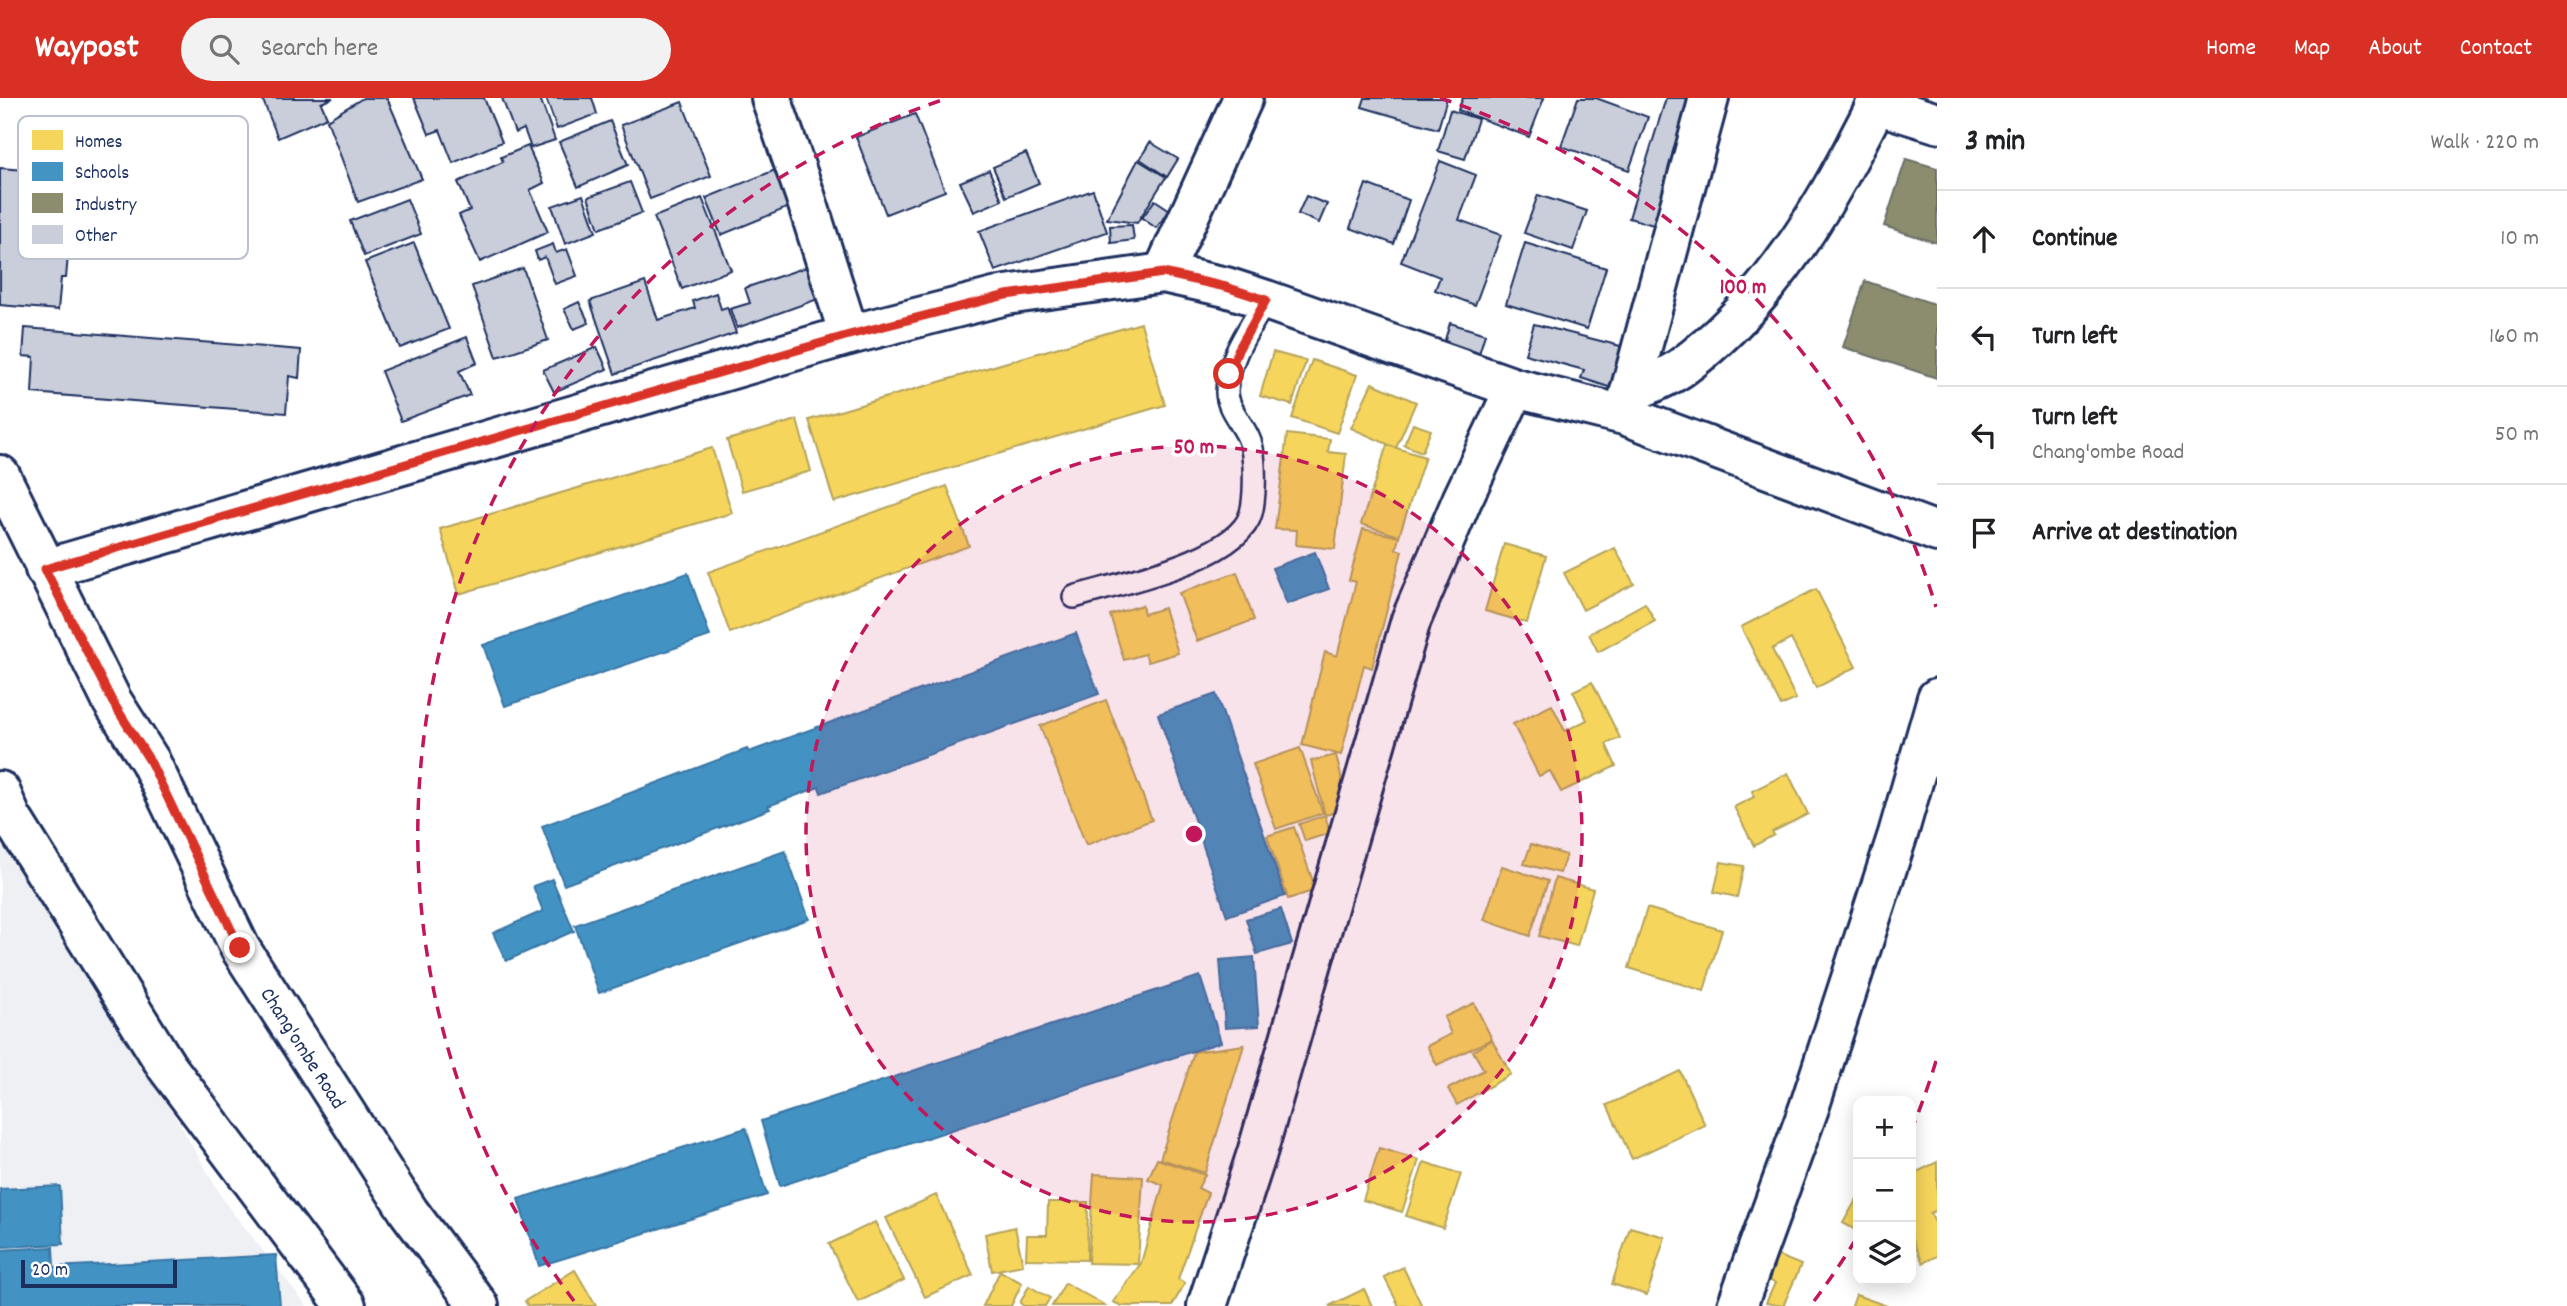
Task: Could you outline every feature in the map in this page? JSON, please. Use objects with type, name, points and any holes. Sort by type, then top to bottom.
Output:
[{"type":"street","points":[[771,98],[849,335]]},
{"type":"street","points":[[1163,273],[1243,98]]},
{"type":"street","points":[[1627,404],[1709,98]]},
{"type":"street","points":[[1627,404],[1680,369],[1723,334],[1760,293],[1819,209],[1877,101],[1937,123]]},
{"type":"street","points":[[45,569],[849,335],[1006,295],[1163,273],[1226,287],[1266,300],[1515,388],[1627,404],[1937,532]]},
{"type":"street","points":[[1207,1306],[1276,1091],[1411,620],[1462,500],[1515,388]]},
{"type":"street","name":"Chang'ombe Road","points":[[0,475],[112,701],[150,761],[240,948],[409,1212],[479,1306]]},
{"type":"street","points":[[1737,1306],[1809,1108],[1898,834],[1937,698]]},
{"type":"street","points":[[0,792],[11,817],[167,1067],[346,1306]]},
{"type":"lane","points":[[1074,597],[1203,557],[1220,549],[1242,530],[1251,514],[1253,455],[1250,436],[1227,401],[1227,391],[1229,374],[1238,350],[1266,300]]},
{"type":"shaded area","points":[[0,814],[226,1204],[307,1306],[0,1306]]},
{"type":"building: Homes","points":[[1141,323],[1165,405],[834,502],[809,420]]},
{"type":"building: Homes","points":[[1273,352],[1306,361],[1292,405],[1260,396]]},
{"type":"building: Homes","points":[[1312,360],[1357,375],[1337,433],[1292,418]]},
{"type":"building: Homes","points":[[1372,383],[1416,402],[1396,448],[1351,428]]},
{"type":"building: Homes","points":[[797,420],[811,471],[742,491],[727,440]]},
{"type":"building: Homes","points":[[1413,424],[1431,430],[1422,452],[1404,445]]},
{"type":"building: Homes","points":[[1287,434],[1330,439],[1328,452],[1346,454],[1335,549],[1296,545],[1297,530],[1275,529]]},
{"type":"building: Homes","points":[[1387,445],[1425,457],[1399,536],[1361,524]]},
{"type":"building: Homes","points":[[712,448],[732,513],[459,594],[440,529]]},
{"type":"building: Homes","points":[[947,486],[969,546],[730,633],[708,572]]},
{"type":"building: Homes","points":[[1363,529],[1399,537],[1396,549],[1402,551],[1372,668],[1364,665],[1341,755],[1302,745],[1325,652],[1337,656],[1356,582],[1349,580]]},
{"type":"building: Homes","points":[[1504,544],[1546,556],[1527,623],[1485,611]]},
{"type":"building: Homes","points":[[1615,548],[1634,584],[1583,610],[1564,573]]},
{"type":"building: Homes","points":[[1237,572],[1254,620],[1197,641],[1179,593]]},
{"type":"building: Homes","points":[[1816,589],[1856,667],[1816,688],[1791,639],[1772,649],[1796,699],[1781,706],[1741,627]]},
{"type":"building: Homes","points":[[1645,603],[1655,621],[1598,652],[1589,634]]},
{"type":"building: Homes","points":[[1142,605],[1144,614],[1164,608],[1178,653],[1148,662],[1145,654],[1124,660],[1110,615]]},
{"type":"building: Homes","points":[[1592,682],[1620,738],[1606,744],[1616,766],[1561,792],[1550,771],[1539,776],[1513,724],[1552,705],[1565,731],[1587,720],[1573,691]]},
{"type":"building: Homes","points":[[1106,700],[1152,820],[1086,845],[1040,726]]},
{"type":"building: Homes","points":[[1300,748],[1323,813],[1276,829],[1253,764]]},
{"type":"building: Homes","points":[[1336,755],[1349,809],[1325,815],[1311,761]]},
{"type":"building: Homes","points":[[1788,773],[1808,814],[1772,832],[1774,835],[1754,846],[1734,807],[1754,797],[1752,791]]},
{"type":"building: Homes","points":[[1325,815],[1330,833],[1305,841],[1299,824]]},
{"type":"building: Homes","points":[[1294,827],[1316,890],[1288,899],[1267,836]]},
{"type":"building: Homes","points":[[1531,844],[1566,855],[1560,873],[1524,864]]},
{"type":"building: Homes","points":[[1721,862],[1744,866],[1737,897],[1714,892]]},
{"type":"building: Homes","points":[[1502,866],[1548,881],[1530,936],[1484,920]]},
{"type":"building: Homes","points":[[1555,878],[1593,889],[1577,946],[1539,936]]},
{"type":"building: Homes","points":[[1647,908],[1722,930],[1704,991],[1629,968]]},
{"type":"building: Homes","points":[[1474,1003],[1492,1039],[1437,1065],[1427,1046],[1451,1034],[1444,1017]]},
{"type":"building: Homes","points":[[1492,1040],[1511,1074],[1457,1105],[1448,1089],[1484,1070],[1473,1051]]},
{"type":"building: Homes","points":[[1244,1045],[1205,1173],[1160,1159],[1194,1052]]},
{"type":"building: Homes","points":[[1680,1071],[1705,1125],[1632,1159],[1607,1105]]},
{"type":"building: Homes","points":[[1379,1148],[1419,1160],[1402,1212],[1363,1200]]},
{"type":"building: Homes","points":[[1157,1159],[1205,1175],[1198,1188],[1208,1193],[1178,1279],[1185,1283],[1172,1306],[1122,1306],[1113,1302],[1141,1263],[1163,1185],[1148,1179]]},
{"type":"building: Homes","points":[[1424,1162],[1461,1174],[1443,1228],[1406,1216]]},
{"type":"building: Homes","points":[[1937,1162],[1937,1210],[1930,1213],[1937,1226],[1937,1256],[1923,1263],[1916,1248],[1916,1170],[1917,1172]]},
{"type":"building: Homes","points":[[1094,1174],[1143,1177],[1138,1264],[1088,1263]]},
{"type":"building: Homes","points":[[936,1195],[973,1275],[925,1297],[886,1218]]},
{"type":"building: Homes","points":[[1048,1202],[1088,1202],[1087,1260],[1026,1259],[1027,1235],[1047,1235]]},
{"type":"building: Homes","points":[[1853,1205],[1853,1228],[1843,1223]]},
{"type":"building: Homes","points":[[875,1222],[904,1280],[858,1302],[829,1244]]},
{"type":"building: Homes","points":[[1015,1227],[1023,1265],[992,1271],[985,1234]]},
{"type":"building: Homes","points":[[1630,1227],[1665,1237],[1647,1295],[1612,1284]]},
{"type":"building: Homes","points":[[1774,1254],[1801,1265],[1783,1306],[1766,1303],[1775,1283],[1764,1278]]},
{"type":"building: Homes","points":[[1403,1267],[1422,1306],[1399,1306],[1384,1277]]},
{"type":"building: Homes","points":[[575,1270],[596,1306],[528,1306],[525,1301]]},
{"type":"building: Homes","points":[[1000,1271],[1022,1283],[1011,1306],[983,1306]]},
{"type":"building: Homes","points":[[1065,1283],[1106,1306],[1052,1306]]},
{"type":"building: Homes","points":[[1029,1286],[1050,1298],[1045,1306],[1024,1306],[1020,1303]]},
{"type":"building: Homes","points":[[1364,1289],[1372,1306],[1329,1306]]},
{"type":"building: Homes","points":[[1856,1295],[1887,1306],[1852,1306]]},
{"type":"building: Schools","points":[[1315,552],[1329,589],[1287,604],[1272,568]]},
{"type":"building: Schools","points":[[688,573],[710,636],[505,706],[483,645]]},
{"type":"building: Schools","points":[[1076,633],[1099,694],[821,793],[819,787],[768,806],[770,809],[564,885],[542,826],[747,749],[749,752]]},
{"type":"building: Schools","points":[[1216,694],[1285,896],[1227,916],[1158,714]]},
{"type":"building: Schools","points":[[785,851],[809,919],[599,993],[575,925]]},
{"type":"building: Schools","points":[[552,879],[574,931],[506,961],[493,933],[543,911],[533,886]]},
{"type":"building: Schools","points":[[1281,909],[1292,944],[1257,954],[1246,919]]},
{"type":"building: Schools","points":[[1254,957],[1259,1026],[1225,1028],[1220,960]]},
{"type":"building: Schools","points":[[1200,976],[1221,1042],[780,1186],[761,1121]]},
{"type":"building: Schools","points":[[746,1128],[767,1195],[539,1266],[518,1199]]},
{"type":"building: Schools","points":[[60,1186],[63,1244],[0,1247],[0,1189]]},
{"type":"building: Schools","points":[[53,1247],[54,1267],[276,1255],[280,1306],[0,1306],[0,1250]]},
{"type":"building: Industry","points":[[1906,159],[1937,168],[1937,243],[1884,226]]},
{"type":"building: Industry","points":[[1865,281],[1937,305],[1937,378],[1843,347]]},
{"type":"building: Other","points":[[262,98],[333,98],[321,103],[327,117],[278,138]]},
{"type":"building: Other","points":[[363,98],[387,98],[422,179],[358,202],[327,120]]},
{"type":"building: Other","points":[[414,98],[484,98],[502,142],[453,163],[440,130],[429,134]]},
{"type":"building: Other","points":[[502,98],[540,98],[555,140],[531,148],[524,129],[515,133]]},
{"type":"building: Other","points":[[546,98],[592,98],[597,114],[557,129]]},
{"type":"building: Other","points":[[1365,98],[1447,98],[1438,129],[1362,107]]},
{"type":"building: Other","points":[[1463,98],[1544,98],[1529,137],[1458,110]]},
{"type":"building: Other","points":[[1578,98],[1596,98],[1648,117],[1629,170],[1561,146]]},
{"type":"building: Other","points":[[1666,98],[1704,98],[1664,228],[1629,218]]},
{"type":"building: Other","points":[[682,102],[711,176],[650,199],[621,125]]},
{"type":"building: Other","points":[[1450,110],[1478,119],[1465,159],[1438,151]]},
{"type":"building: Other","points":[[915,114],[945,191],[886,214],[856,137]]},
{"type":"building: Other","points":[[610,121],[628,165],[578,187],[559,142]]},
{"type":"building: Other","points":[[1150,142],[1178,159],[1167,177],[1140,159]]},
{"type":"building: Other","points":[[528,146],[544,183],[530,190],[548,232],[480,262],[459,215],[470,210],[458,182],[503,162],[501,157]]},
{"type":"building: Other","points":[[1026,153],[1039,183],[1006,197],[993,167]]},
{"type":"building: Other","points":[[1138,160],[1166,177],[1137,223],[1107,219]]},
{"type":"building: Other","points":[[1440,161],[1476,175],[1459,220],[1501,235],[1475,305],[1435,290],[1440,277],[1401,262]]},
{"type":"building: Other","points":[[785,166],[799,203],[721,235],[706,198]]},
{"type":"building: Other","points":[[0,168],[18,169],[18,259],[68,259],[66,278],[61,278],[58,310],[0,305]]},
{"type":"building: Other","points":[[989,170],[1002,200],[974,212],[960,182]]},
{"type":"building: Other","points":[[630,182],[642,213],[599,229],[588,197]]},
{"type":"building: Other","points":[[1366,184],[1409,200],[1394,244],[1350,228]]},
{"type":"building: Other","points":[[1093,190],[1107,232],[995,271],[979,231]]},
{"type":"building: Other","points":[[583,195],[596,232],[565,244],[552,206]]},
{"type":"building: Other","points":[[1538,195],[1587,211],[1573,250],[1524,233]]},
{"type":"building: Other","points":[[1306,196],[1327,204],[1319,223],[1298,214]]},
{"type":"building: Other","points":[[702,198],[731,270],[682,289],[654,217]]},
{"type":"building: Other","points":[[407,199],[421,234],[364,256],[350,221]]},
{"type":"building: Other","points":[[1155,200],[1170,210],[1156,228],[1142,218]]},
{"type":"building: Other","points":[[1132,225],[1134,240],[1111,243],[1110,226]]},
{"type":"building: Other","points":[[414,243],[449,329],[400,348],[365,262]]},
{"type":"building: Other","points":[[1525,243],[1606,268],[1587,329],[1506,304]]},
{"type":"building: Other","points":[[553,244],[556,253],[567,249],[577,276],[555,284],[545,257],[538,260],[535,251]]},
{"type":"building: Other","points":[[821,262],[832,294],[737,328],[730,309],[750,303],[745,288]]},
{"type":"building: Other","points":[[523,268],[548,340],[497,357],[472,286]]},
{"type":"building: Other","points":[[645,282],[658,320],[695,308],[693,301],[716,293],[721,309],[727,307],[736,333],[615,374],[590,301]]},
{"type":"building: Other","points":[[579,302],[589,323],[574,329],[564,309]]},
{"type":"building: Other","points":[[1450,323],[1485,334],[1479,354],[1444,343]]},
{"type":"building: Other","points":[[1534,324],[1636,350],[1618,390],[1581,378],[1584,370],[1525,354]]},
{"type":"building: Other","points":[[25,328],[301,350],[299,378],[289,376],[286,413],[32,393],[34,357],[23,356]]},
{"type":"building: Other","points":[[467,337],[477,363],[459,371],[470,395],[401,421],[381,371]]},
{"type":"building: Other","points":[[597,347],[607,369],[554,392],[543,370]]},
{"type":"route","points":[[240,948],[150,761],[112,701],[45,569],[849,335],[1006,295],[1163,273],[1226,287],[1266,300],[1238,350],[1229,374]]}]
